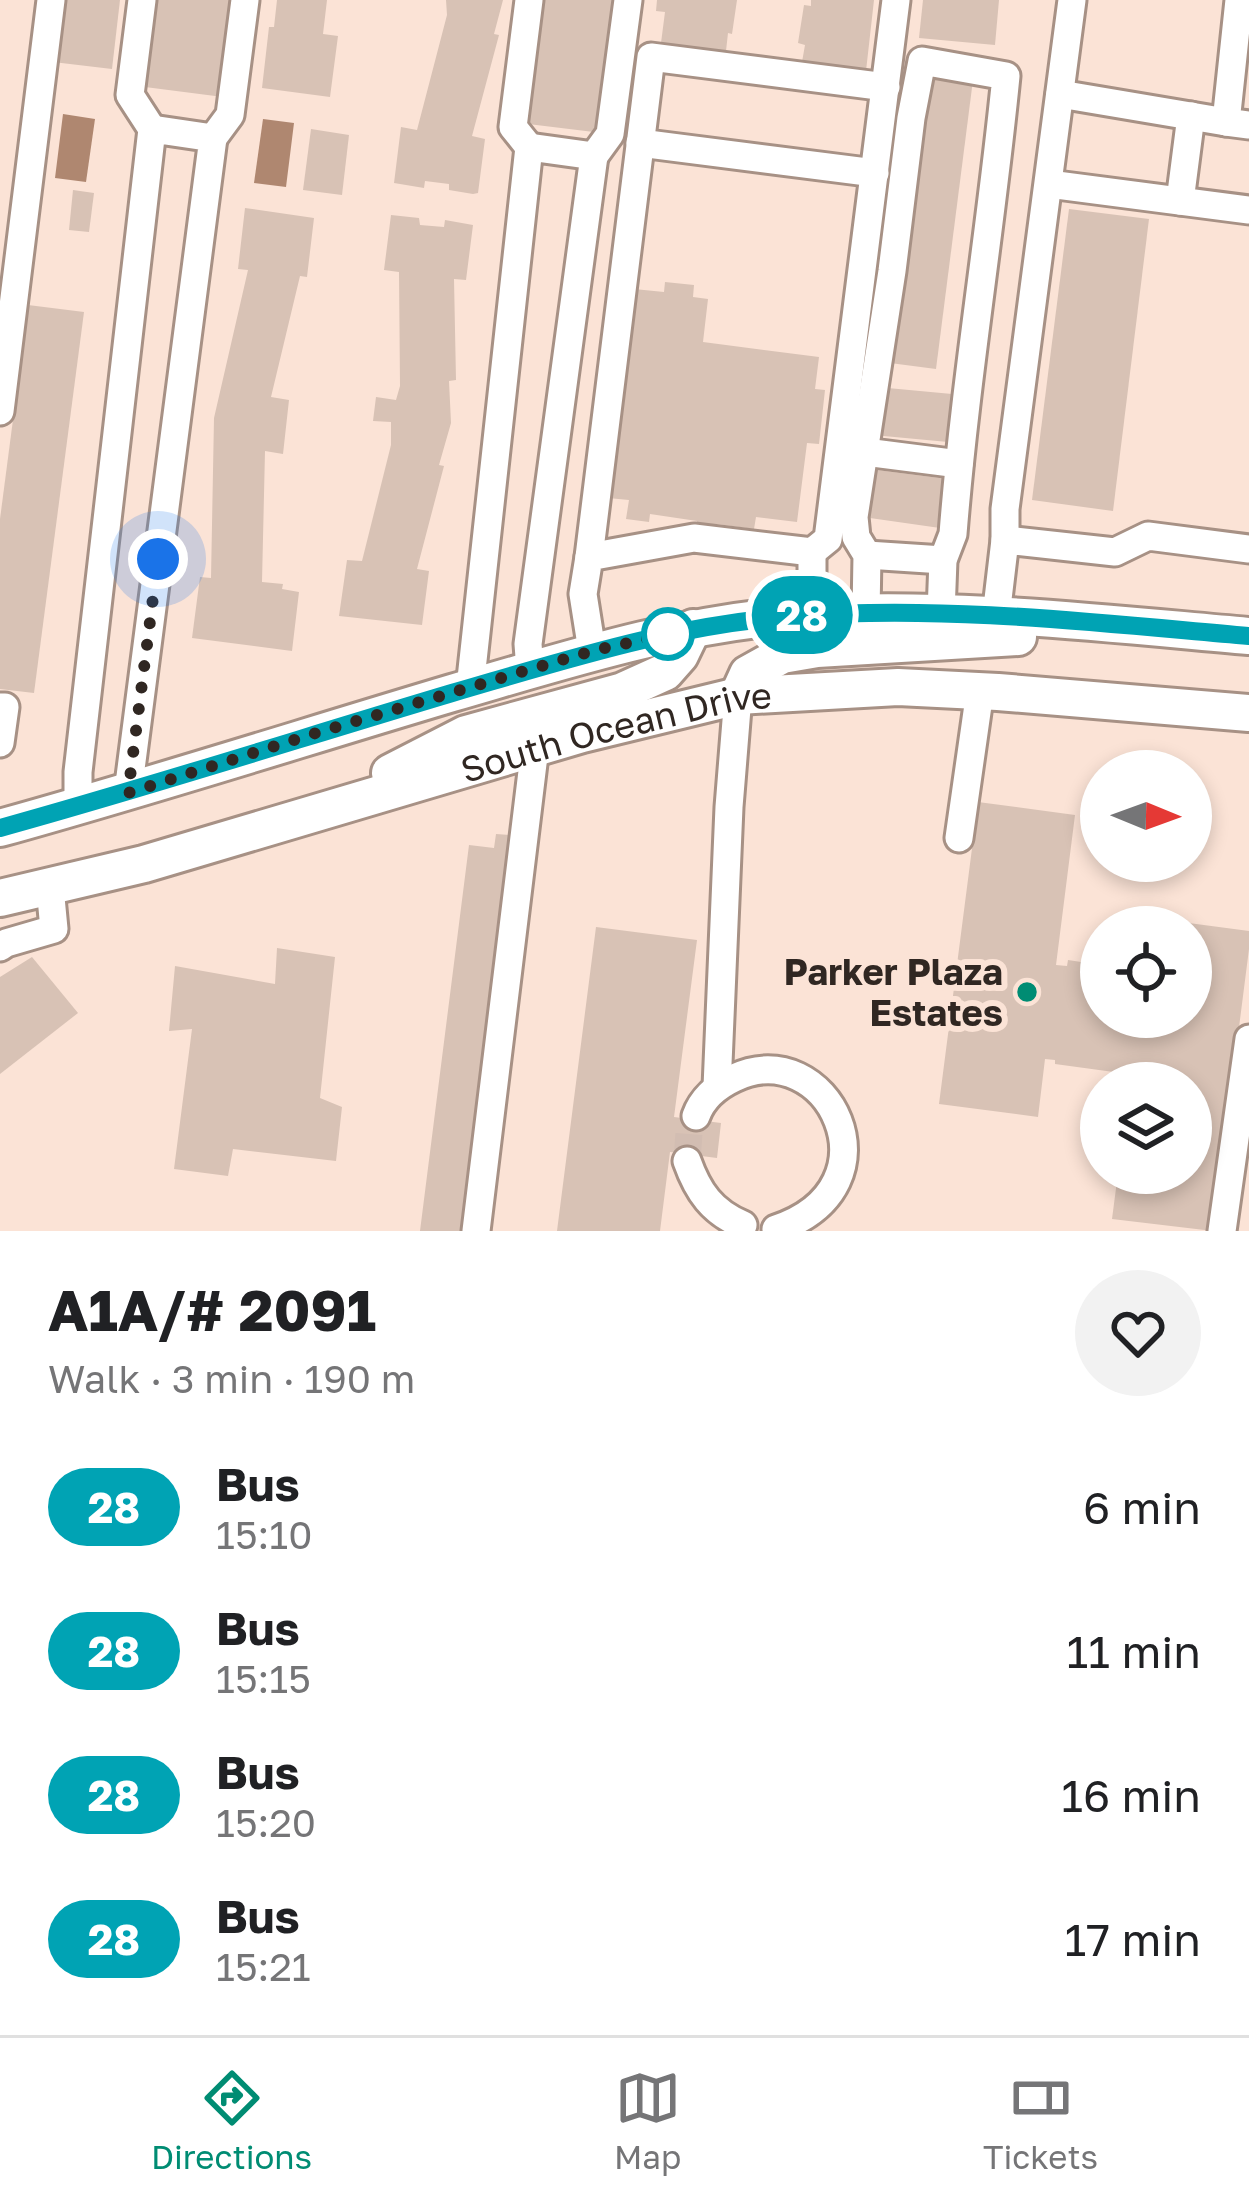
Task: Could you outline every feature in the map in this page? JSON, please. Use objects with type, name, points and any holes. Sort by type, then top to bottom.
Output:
[{"type":"main road","name":"South Ocean Drive","points":[[0,828],[592,651],[693,628],[812,615],[941,613],[1249,636]]},
{"type":"main road","points":[[302,818],[466,734],[623,691],[665,672],[693,628]]},
{"type":"main road","points":[[737,696],[748,674],[758,667],[782,655],[817,649],[1154,628]]},
{"type":"main road","name":"South Ocean Drive","points":[[0,898],[302,818],[536,747],[737,696],[898,687],[1249,713]]},
{"type":"street","points":[[0,411],[13,196],[51,0]]},
{"type":"street","points":[[78,805],[152,129],[130,94],[142,0]]},
{"type":"street","points":[[128,793],[213,138],[230,115],[245,0]]},
{"type":"street","points":[[529,0],[512,127],[529,147],[594,156]]},
{"type":"street","points":[[530,670],[528,644],[594,156],[610,134],[628,0]]},
{"type":"street","points":[[812,615],[812,552],[827,538],[896,0]]},
{"type":"street","points":[[996,616],[1005,509],[1072,0]]},
{"type":"street","points":[[1060,94],[1237,123],[1239,0]]},
{"type":"street","points":[[592,651],[583,594],[651,56],[886,87]]},
{"type":"street","points":[[866,613],[867,555],[856,537],[854,517],[922,61],[1006,76],[953,534],[943,560],[941,613]]},
{"type":"street","points":[[1180,201],[1191,116]]},
{"type":"street","points":[[152,129],[213,138]]},
{"type":"street","points":[[640,143],[874,172]]},
{"type":"street","points":[[470,688],[529,147]]},
{"type":"street","points":[[1049,184],[1249,210]]},
{"type":"street","points":[[865,452],[958,464]]},
{"type":"street","points":[[1005,539],[1115,552],[1148,536],[1249,549]]},
{"type":"street","points":[[589,557],[694,538],[812,552]]},
{"type":"street","points":[[867,555],[943,560]]},
{"type":"street","points":[[959,838],[980,691]]},
{"type":"street","points":[[717,1087],[737,696]]},
{"type":"street","points":[[0,707],[5,707],[0,743]]},
{"type":"street","points":[[476,1231],[536,747]]},
{"type":"street","points":[[0,947],[54,929],[50,887]]},
{"type":"street","points":[[1222,1231],[1249,1039]]},
{"type":"street","points":[[696,1116],[717,1087],[738,1075],[762,1070],[787,1073],[809,1083],[827,1100],[839,1121],[842,1170],[832,1192],[813,1212],[776,1229]]},
{"type":"street","points":[[687,1161],[696,1186],[713,1208],[743,1225]]},
{"type":"shaded area","points":[[63,114],[95,119],[86,182],[55,178]]},
{"type":"shaded area","points":[[263,119],[294,123],[286,187],[254,183]]},
{"type":"building","points":[[60,0],[120,0],[112,69],[53,62]]},
{"type":"building","points":[[156,0],[235,0],[223,97],[145,87]]},
{"type":"building","points":[[277,0],[327,0],[323,34],[338,36],[330,97],[262,88]]},
{"type":"building","points":[[446,0],[503,0],[494,34],[499,35],[472,136],[485,139],[478,193],[473,194],[449,190],[449,184],[425,181],[424,188],[394,183],[401,127],[417,130],[447,15]]},
{"type":"building","points":[[536,0],[619,0],[602,133],[520,123]]},
{"type":"building","points":[[657,0],[737,0],[726,51],[661,43],[665,12],[656,11]]},
{"type":"building","points":[[811,0],[874,0],[866,71],[802,62],[805,45],[798,43],[804,5],[811,6]]},
{"type":"building","points":[[923,0],[999,0],[995,45],[919,38]]},
{"type":"building","points":[[927,66],[974,72],[936,369],[890,363]]},
{"type":"building","points":[[311,129],[349,135],[342,195],[303,190]]},
{"type":"building","points":[[73,190],[94,193],[89,232],[69,230]]},
{"type":"building","points":[[245,208],[314,218],[307,277],[300,276],[271,397],[289,400],[283,454],[265,451],[262,582],[299,592],[292,651],[192,638],[200,577],[211,578],[214,418],[248,270],[238,269]]},
{"type":"building","points":[[1069,209],[1149,219],[1113,511],[1032,500]]},
{"type":"building","points":[[391,215],[419,218],[420,225],[444,227],[445,220],[473,225],[466,280],[454,279],[456,380],[449,381],[451,423],[439,465],[444,466],[417,569],[429,571],[422,625],[339,616],[347,560],[362,561],[391,445],[391,422],[373,421],[376,397],[396,400],[400,386],[399,272],[384,270]]},
{"type":"building","points":[[665,282],[694,285],[693,297],[708,299],[703,342],[819,357],[815,389],[825,390],[819,444],[807,443],[797,522],[756,517],[754,529],[717,524],[713,554],[693,552],[697,521],[650,514],[649,522],[626,519],[629,500],[608,498],[634,289],[664,292]]},
{"type":"building","points":[[28,305],[84,312],[34,693],[0,689],[0,519]]},
{"type":"building","points":[[877,387],[952,394],[948,442],[873,435]]},
{"type":"building","points":[[869,469],[947,479],[940,528],[863,517]]},
{"type":"building","name":"Parker Plaza Estates","points":[[978,802],[1075,815],[1056,965],[1080,962],[1080,1038],[1212,1038],[1212,926],[1249,931],[1213,1231],[1112,1219],[1115,1194],[1212,1194],[1212,1062],[1080,1062],[1080,1067],[1045,1059],[1038,1117],[939,1104]]},
{"type":"building","points":[[496,834],[512,835],[463,1231],[420,1231],[469,845],[494,848]]},
{"type":"building","points":[[596,927],[697,940],[674,1117],[721,1123],[717,1158],[670,1152],[660,1231],[557,1231]]},
{"type":"building","points":[[277,948],[335,957],[320,1098],[342,1107],[336,1161],[233,1149],[228,1176],[174,1169],[192,1029],[169,1031],[175,966],[275,984]]},
{"type":"building","points":[[32,957],[78,1013],[0,1074],[0,977]]},
{"type":"tunnel","points":[[687,1161],[696,1116]]},
{"type":"bus line","name":"28","points":[[0,828],[592,651],[693,628],[885,612],[1249,636]]},
{"type":"place","name":"Parker Plaza Estates","points":[[1027,992]]},
{"type":"route","points":[[158,559],[128,793],[592,651],[668,634]]}]
